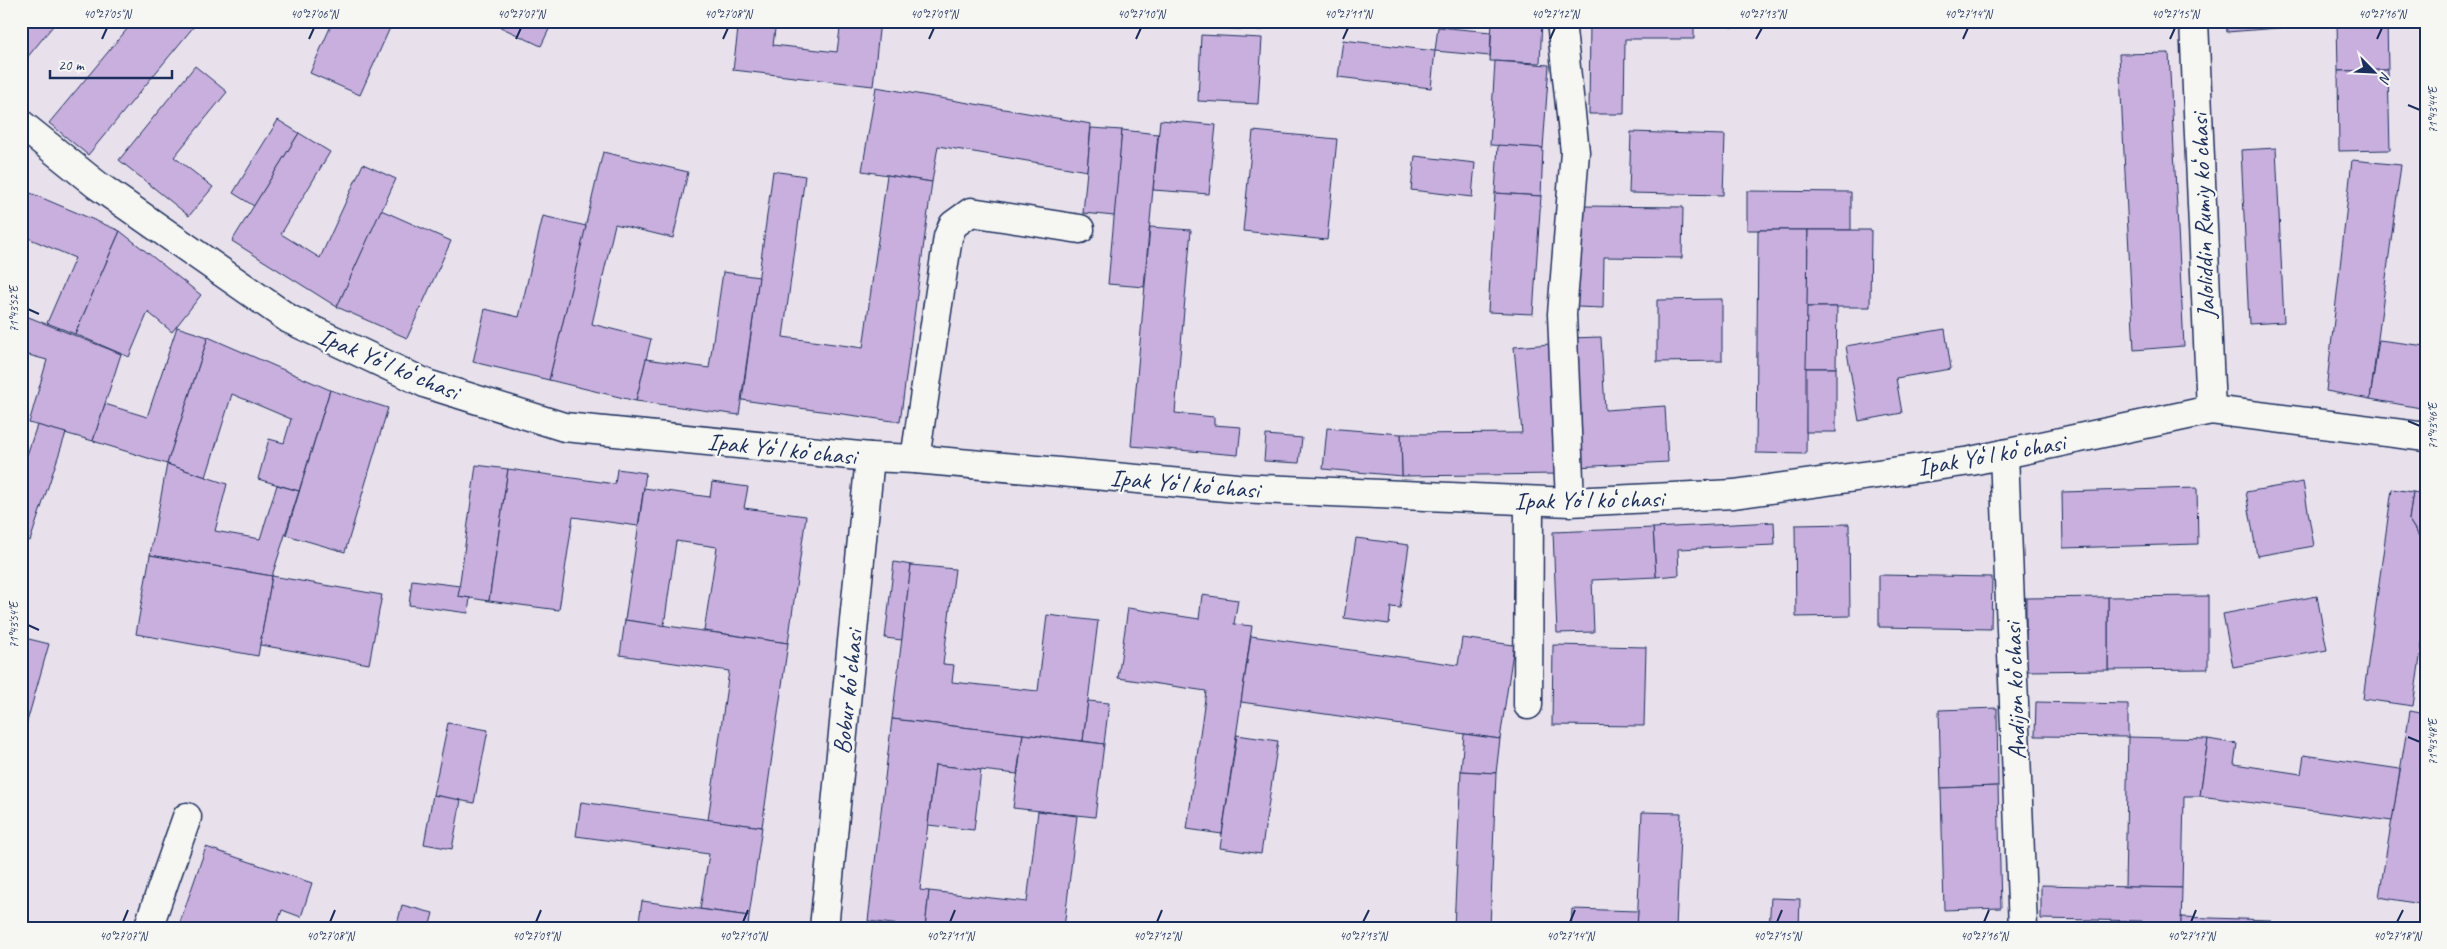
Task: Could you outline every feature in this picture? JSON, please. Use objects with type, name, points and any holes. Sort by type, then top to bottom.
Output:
[{"type":"street","points":[[1561,21],[1575,152],[1562,314],[1570,502]]},
{"type":"street","name":"Jaloliddin Rumiy koʻchasi","points":[[2194,21],[2210,410]]},
{"type":"street","name":"Ipak Yoʻl koʻchasi","points":[[21,124],[97,185],[289,319],[426,384],[564,427],[870,457],[915,459],[1237,488],[1528,502],[1570,502],[1734,494],[1971,461],[2210,410],[2426,436]]},
{"type":"street","points":[[915,459],[948,237],[953,225],[971,212],[1080,229]]},
{"type":"street","name":"Andijon koʻchasi","points":[[2004,454],[2023,928]]},
{"type":"street","name":"Bobur koʻchasi","points":[[824,928],[870,457]]},
{"type":"street","points":[[1528,502],[1528,705]]},
{"type":"street","points":[[148,928],[187,817]]},
{"type":"building","points":[[21,21],[57,21],[21,65]]},
{"type":"building","points":[[120,21],[191,21],[195,25],[88,155],[49,123],[128,28]]},
{"type":"building","points":[[333,21],[393,21],[360,95],[310,73]]},
{"type":"building","points":[[495,21],[553,21],[541,46],[494,24]]},
{"type":"building","points":[[739,21],[776,21],[773,45],[837,52],[841,21],[880,21],[873,86],[733,70]]},
{"type":"building","points":[[1214,21],[1264,21],[1263,30],[1214,28]]},
{"type":"building","points":[[1492,21],[1542,21],[1540,63],[1490,61]]},
{"type":"building","points":[[1590,21],[1694,21],[1694,39],[1625,39],[1624,114],[1589,114]]},
{"type":"building","points":[[1730,21],[1874,21],[1730,27]]},
{"type":"building","points":[[2226,21],[2290,21],[2291,27],[2227,32]]},
{"type":"building","points":[[2337,21],[2387,21],[2388,70],[2338,71]]},
{"type":"building","points":[[1438,27],[1491,32],[1490,56],[1435,51]]},
{"type":"building","points":[[1201,35],[1262,38],[1258,104],[1198,101]]},
{"type":"building","points":[[1343,40],[1435,51],[1431,88],[1338,77]]},
{"type":"building","points":[[2169,53],[2184,346],[2134,350],[2119,54]]},
{"type":"building","points":[[1495,61],[1549,65],[1543,148],[1490,145]]},
{"type":"building","points":[[195,66],[227,92],[174,157],[213,187],[189,216],[119,160]]},
{"type":"building","points":[[2388,70],[2390,150],[2339,151],[2338,71]]},
{"type":"building","points":[[876,87],[1091,124],[1087,171],[938,146],[932,182],[862,171]]},
{"type":"building","points":[[278,120],[299,133],[254,206],[233,193]]},
{"type":"building","points":[[1160,120],[1216,125],[1209,194],[1153,190]]},
{"type":"building","points":[[1091,128],[1122,130],[1115,216],[1083,213]]},
{"type":"building","points":[[1122,130],[1158,134],[1144,287],[1108,284]]},
{"type":"building","points":[[1253,131],[1337,139],[1327,240],[1243,231]]},
{"type":"building","points":[[1631,132],[1725,135],[1723,195],[1629,193]]},
{"type":"building","points":[[299,133],[330,152],[281,234],[320,258],[363,164],[396,179],[337,307],[232,241]]},
{"type":"building","points":[[1498,145],[1543,148],[1541,196],[1495,193]]},
{"type":"building","points":[[2276,148],[2284,322],[2249,324],[2241,150]]},
{"type":"building","points":[[603,152],[688,172],[673,238],[615,224],[592,324],[651,339],[636,401],[549,380]]},
{"type":"building","points":[[1415,156],[1475,163],[1472,197],[1411,190]]},
{"type":"building","points":[[2352,160],[2401,165],[2370,399],[2326,391]]},
{"type":"building","points":[[773,171],[805,176],[783,337],[863,348],[887,175],[932,182],[900,422],[742,400]]},
{"type":"building","points":[[21,189],[120,231],[75,334],[47,323],[75,258],[21,235]]},
{"type":"building","points":[[1747,191],[1851,192],[1851,230],[1747,230]]},
{"type":"building","points":[[1495,193],[1541,196],[1533,314],[1488,312]]},
{"type":"building","points":[[1579,206],[1683,207],[1682,258],[1604,257],[1603,308],[1577,307]]},
{"type":"building","points":[[381,210],[451,241],[407,338],[337,307]]},
{"type":"building","points":[[543,216],[586,226],[549,380],[473,362],[485,309],[519,317]]},
{"type":"building","points":[[1150,227],[1191,230],[1175,413],[1214,417],[1214,425],[1241,427],[1238,455],[1131,446]]},
{"type":"building","points":[[1758,230],[1808,230],[1806,454],[1756,453]]},
{"type":"building","points":[[1808,230],[1871,230],[1870,307],[1807,307]]},
{"type":"building","points":[[120,231],[201,295],[172,332],[148,312],[129,357],[75,334]]},
{"type":"building","points":[[723,272],[759,277],[739,415],[636,401],[646,359],[709,368]]},
{"type":"building","points":[[1722,299],[1722,361],[1657,362],[1657,300]]},
{"type":"building","points":[[1807,307],[1837,307],[1836,368],[1806,368]]},
{"type":"building","points":[[21,314],[121,354],[93,441],[29,423],[47,360],[21,353]]},
{"type":"building","points":[[177,327],[208,337],[167,464],[93,441],[105,404],[147,417]]},
{"type":"building","points":[[1945,329],[1951,369],[1896,378],[1902,413],[1859,421],[1846,346]]},
{"type":"building","points":[[208,337],[330,390],[299,491],[258,479],[269,439],[284,443],[291,419],[232,394],[206,477],[167,464]]},
{"type":"building","points":[[1601,337],[1605,410],[1665,406],[1668,462],[1576,467],[1569,338]]},
{"type":"building","points":[[2379,340],[2426,346],[2426,409],[2370,399]]},
{"type":"building","points":[[1550,344],[1559,474],[1402,476],[1401,434],[1522,433],[1514,347]]},
{"type":"building","points":[[1806,368],[1836,368],[1836,432],[1806,432]]},
{"type":"building","points":[[330,390],[388,408],[345,552],[286,535]]},
{"type":"building","points":[[37,425],[66,433],[30,541],[21,538],[21,473]]},
{"type":"building","points":[[1327,428],[1401,434],[1402,476],[1323,469]]},
{"type":"building","points":[[1266,435],[1302,438],[1299,463],[1264,461]]},
{"type":"building","points":[[167,464],[227,484],[215,531],[260,539],[277,485],[299,491],[272,576],[150,555]]},
{"type":"building","points":[[476,465],[508,469],[489,601],[458,596]]},
{"type":"building","points":[[508,469],[615,484],[617,469],[646,473],[638,526],[573,517],[559,610],[489,601]]},
{"type":"building","points":[[712,482],[748,487],[744,508],[806,516],[788,643],[704,631],[717,547],[676,541],[664,626],[625,620],[644,488],[710,497]]},
{"type":"building","points":[[2303,482],[2314,546],[2257,556],[2246,492]]},
{"type":"building","points":[[2197,488],[2198,544],[2063,548],[2062,492]]},
{"type":"building","points":[[2392,489],[2413,492],[2409,520],[2426,547],[2426,616],[2413,706],[2363,699]]},
{"type":"building","points":[[2413,492],[2426,494],[2426,547],[2409,520]]},
{"type":"building","points":[[1774,522],[1775,545],[1678,549],[1679,575],[1656,577],[1653,528]]},
{"type":"building","points":[[1849,524],[1850,616],[1796,617],[1795,525]]},
{"type":"building","points":[[1653,528],[1656,577],[1592,580],[1594,632],[1557,633],[1553,532]]},
{"type":"building","points":[[1356,538],[1409,545],[1400,608],[1391,607],[1389,624],[1344,618]]},
{"type":"building","points":[[150,555],[272,576],[258,656],[136,634]]},
{"type":"building","points":[[894,562],[911,565],[902,640],[885,638]]},
{"type":"building","points":[[911,565],[955,569],[943,664],[954,665],[952,682],[1038,691],[1047,615],[1098,621],[1083,741],[892,719]]},
{"type":"building","points":[[1879,575],[1992,577],[1991,629],[1879,627]]},
{"type":"building","points":[[272,576],[382,595],[369,664],[260,645]]},
{"type":"building","points":[[412,580],[460,586],[458,596],[470,598],[468,613],[409,605]]},
{"type":"building","points":[[1202,595],[1238,600],[1234,624],[1252,626],[1222,834],[1187,829],[1206,691],[1118,678],[1128,608],[1199,619]]},
{"type":"building","points":[[2208,596],[2208,669],[2108,670],[2108,597]]},
{"type":"building","points":[[2317,596],[2327,650],[2233,667],[2223,614]]},
{"type":"building","points":[[2108,597],[2108,670],[2026,671],[2026,598]]},
{"type":"building","points":[[625,620],[788,643],[762,827],[708,820],[729,671],[620,655]]},
{"type":"building","points":[[1251,636],[1458,665],[1462,638],[1514,645],[1500,739],[1241,702]]},
{"type":"building","points":[[21,637],[49,644],[25,729],[21,728]]},
{"type":"building","points":[[1553,645],[1646,647],[1644,726],[1552,725]]},
{"type":"building","points":[[1088,701],[1109,703],[1104,744],[1083,741]]},
{"type":"building","points":[[2036,702],[2128,704],[2128,737],[2035,736]]},
{"type":"building","points":[[1997,708],[1998,786],[1941,788],[1939,710]]},
{"type":"building","points":[[2410,711],[2426,714],[2426,905],[2379,897]]},
{"type":"building","points":[[892,719],[1023,734],[1017,774],[935,765],[920,890],[929,891],[925,928],[868,921]]},
{"type":"building","points":[[448,723],[488,730],[474,803],[433,795]]},
{"type":"building","points":[[1023,734],[1104,744],[1095,817],[1013,808]]},
{"type":"building","points":[[1464,734],[1500,739],[1496,773],[1461,771]]},
{"type":"building","points":[[1237,735],[1278,741],[1261,854],[1220,848]]},
{"type":"building","points":[[2128,737],[2208,739],[2200,796],[2184,796],[2182,888],[2125,887]]},
{"type":"building","points":[[2208,739],[2237,744],[2234,764],[2301,774],[2304,755],[2400,769],[2392,821],[2200,796]]},
{"type":"building","points":[[935,765],[981,770],[974,830],[928,825]]},
{"type":"building","points":[[1461,771],[1496,773],[1490,928],[1454,928]]},
{"type":"building","points":[[1998,786],[2001,908],[1944,910],[1941,788]]},
{"type":"building","points":[[433,795],[461,800],[452,849],[424,844]]},
{"type":"building","points":[[581,802],[762,827],[749,916],[700,909],[709,854],[576,836]]},
{"type":"building","points":[[1038,811],[1077,816],[1064,928],[925,928],[929,891],[1027,902]]},
{"type":"building","points":[[1642,812],[1681,813],[1676,928],[1637,928]]},
{"type":"building","points":[[206,847],[312,883],[301,917],[282,910],[276,928],[178,928]]},
{"type":"building","points":[[2041,885],[2182,888],[2181,928],[2144,928],[2144,921],[2041,919]]},
{"type":"building","points":[[1771,898],[1800,899],[1799,928],[1769,928]]},
{"type":"building","points":[[642,901],[749,916],[748,928],[638,928]]},
{"type":"building","points":[[402,905],[433,913],[429,928],[396,928]]},
{"type":"building","points":[[1572,909],[1638,911],[1637,928],[1571,928]]},
{"type":"building","points":[[2181,917],[2270,920],[2270,928],[2181,928]]}]
